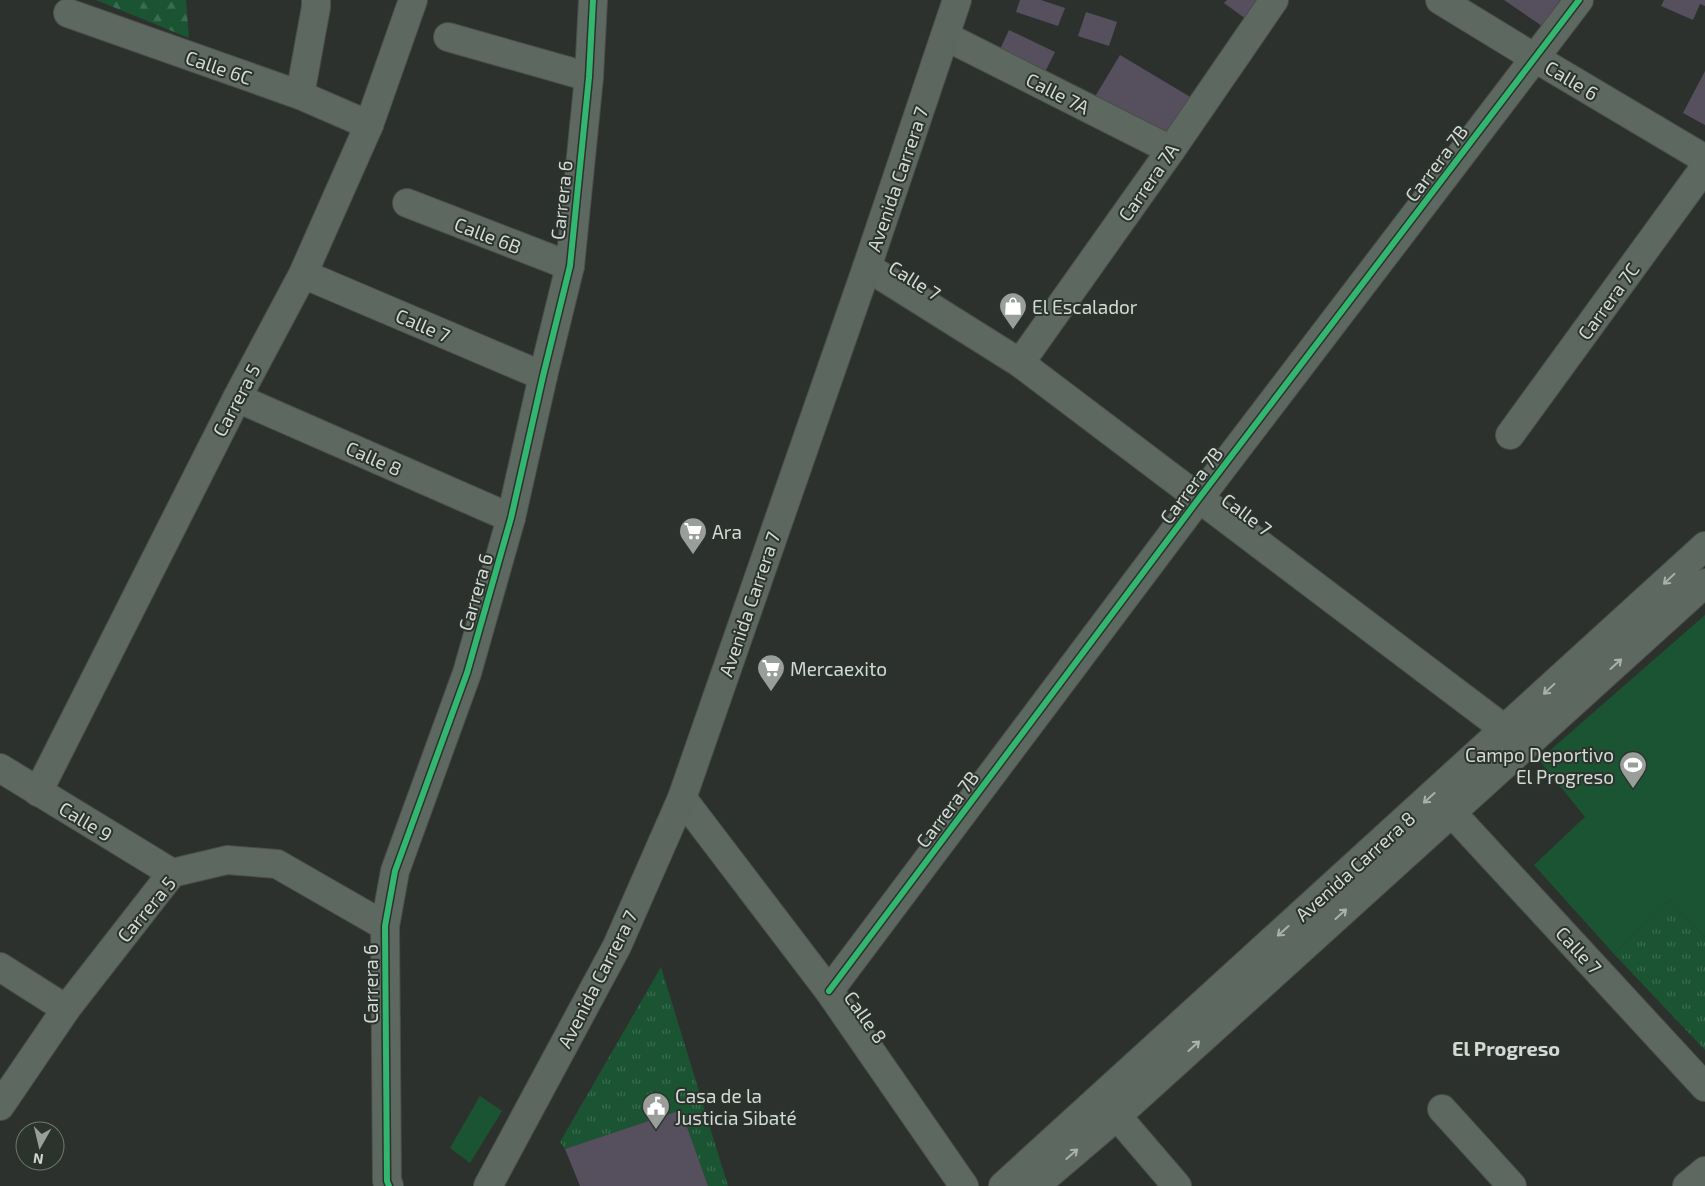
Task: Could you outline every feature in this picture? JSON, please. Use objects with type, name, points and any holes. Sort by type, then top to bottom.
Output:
[{"type":"main road","name":"Avenida Carrera 7","points":[[488,1186],[617,946],[682,798],[867,268],[957,0]]},
{"type":"street","points":[[300,95],[316,0]]},
{"type":"street","name":"Carrera 5","points":[[38,792],[237,398],[304,274],[369,125],[413,0]]},
{"type":"street","name":"Carrera 6","points":[[388,1186],[386,1181],[385,926],[395,871],[467,673],[511,518],[570,266],[589,77],[593,0]]},
{"type":"street","name":"Carrera 7A","points":[[1020,363],[1171,150],[1274,0]]},
{"type":"street","name":"Calle 6","points":[[1440,0],[1705,159]]},
{"type":"street","name":"Carrera 7B","points":[[829,990],[1200,497],[1578,0]]},
{"type":"street","name":"Calle 6C","points":[[68,13],[300,95],[369,125]]},
{"type":"street","name":"Calle 7A","points":[[946,36],[1171,150]]},
{"type":"street","points":[[448,37],[589,77]]},
{"type":"street","name":"Carrera 7C","points":[[1510,435],[1705,167]]},
{"type":"street","name":"Calle 6B","points":[[407,203],[570,266]]},
{"type":"street","name":"Calle 7","points":[[867,268],[1020,363],[1516,737]]},
{"type":"street","name":"Calle 7","points":[[304,274],[543,376]]},
{"type":"street","name":"Calle 8","points":[[237,398],[511,518]]},
{"type":"street","name":"Avenida Carrera 8","points":[[1036,1186],[1117,1116],[1452,813],[1516,737],[1705,546]]},
{"type":"street","name":"Avenida Carrera 8","points":[[1003,1186],[1516,737],[1705,583]]},
{"type":"street","name":"Calle 9","points":[[0,768],[172,873]]},
{"type":"street","name":"Calle 8","points":[[682,798],[829,990],[964,1186]]},
{"type":"street","name":"Calle 7","points":[[1452,813],[1705,1087]]},
{"type":"street","name":"Carrera 5","points":[[0,1106],[66,1009],[172,873],[227,860],[277,864],[385,926]]},
{"type":"street","points":[[0,967],[66,1009]]},
{"type":"street","points":[[1442,1109],[1512,1186]]},
{"type":"street","points":[[1117,1116],[1177,1186]]},
{"type":"street","points":[[1687,1186],[1705,1171]]},
{"type":"green space","points":[[96,0],[186,0],[189,38]]},
{"type":"green space","name":"Campo Deportivo El Progreso","points":[[1705,615],[1705,937],[1670,900],[1614,954],[1534,865],[1585,817],[1539,760]]},
{"type":"green space","points":[[1670,900],[1705,937],[1705,1050],[1614,954]]},
{"type":"green space","points":[[661,967],[728,1186],[708,1186],[681,1110],[565,1149],[560,1142]]},
{"type":"green space","points":[[480,1096],[502,1111],[470,1163],[450,1148]]},
{"type":"building","points":[[1020,0],[1041,0],[1065,8],[1058,26],[1016,12]]},
{"type":"building","points":[[1227,0],[1260,0],[1246,19],[1224,3]]},
{"type":"building","points":[[1504,0],[1560,0],[1542,26]]},
{"type":"building","points":[[1664,0],[1705,0],[1705,6],[1700,4],[1693,20],[1661,6]]},
{"type":"building","points":[[1086,12],[1117,22],[1109,46],[1078,36]]},
{"type":"building","points":[[1009,30],[1055,52],[1043,76],[998,54]]},
{"type":"building","points":[[1120,55],[1192,98],[1166,142],[1093,100]]},
{"type":"building","points":[[1705,71],[1705,125],[1683,113]]},
{"type":"building","name":"Casa de la Justicia Sibaté","points":[[681,1110],[708,1186],[580,1186],[565,1149]]},
{"type":"cycle path","points":[[389,1186],[387,1181],[385,926],[395,871],[467,673],[511,518],[570,266],[589,77],[593,0]]},
{"type":"cycle path","points":[[829,991],[1200,497],[1579,0]]},
{"type":"place","name":"El Escalador","points":[[1013,330]]},
{"type":"place","name":"Ara","points":[[693,555]]},
{"type":"place","name":"Mercaexito","points":[[771,692]]},
{"type":"place","name":"Campo Deportivo El Progreso","points":[[1633,789]]},
{"type":"place","name":"Casa de la Justicia Sibaté","points":[[656,1130]]},
{"type":"district","name":"El Progreso","points":[[1506,1048]]}]
